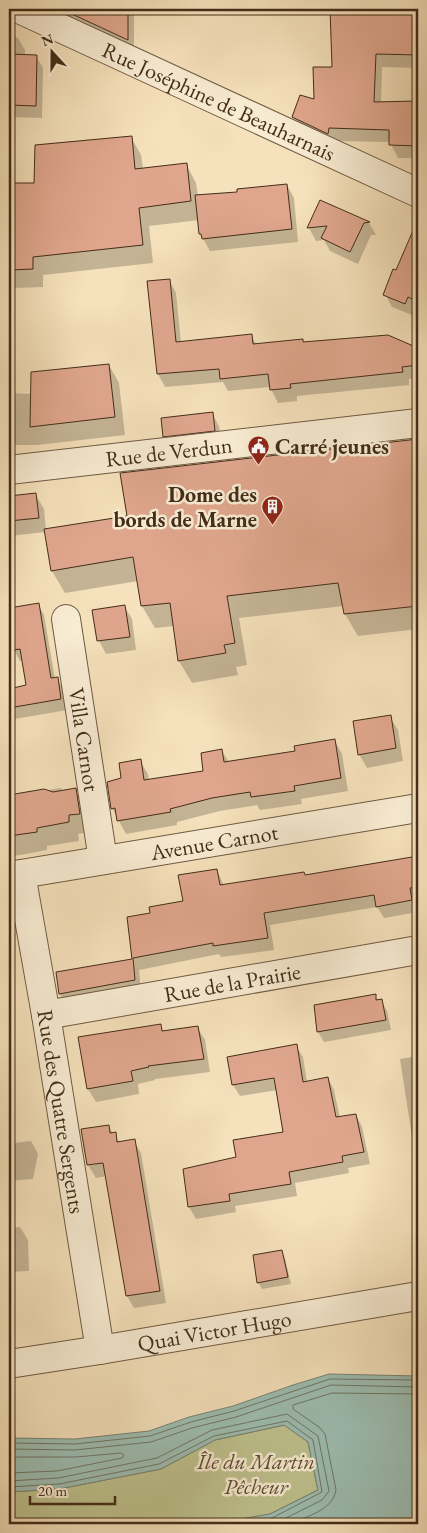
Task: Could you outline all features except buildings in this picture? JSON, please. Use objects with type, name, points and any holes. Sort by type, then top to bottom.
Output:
[{"type":"street","name":"Rue Joséphine de Beauharnais","points":[[19,9],[418,193]]},
{"type":"street","name":"Rue de Verdun","points":[[9,470],[418,423]]},
{"type":"street","name":"Villa Carnot","points":[[66,619],[103,860]]},
{"type":"street","name":"Avenue Carnot","points":[[15,875],[418,808]]},
{"type":"street","name":"Rue des Quatre Sergents","points":[[15,875],[46,1015],[100,1350]]},
{"type":"street","name":"Rue de la Prairie","points":[[46,1015],[418,950]]},
{"type":"street","name":"Quai Victor Hugo","points":[[9,1364],[418,1296]]},
{"type":"green space","name":"Île du Martin Pêcheur","points":[[285,1425],[308,1442],[318,1490],[270,1514],[214,1524],[9,1524],[9,1492],[59,1489],[161,1469],[215,1440]]},
{"type":"water","points":[[329,1374],[418,1376],[418,1524],[214,1524],[270,1514],[318,1490],[308,1442],[284,1425],[215,1440],[161,1469],[59,1489],[9,1492],[9,1438],[75,1439],[149,1431],[189,1417],[233,1406]]},
{"type":"place","name":"Carré jeunes","points":[[259,465]]},
{"type":"place","name":"Dome des bords de Marne","points":[[273,526]]}]
